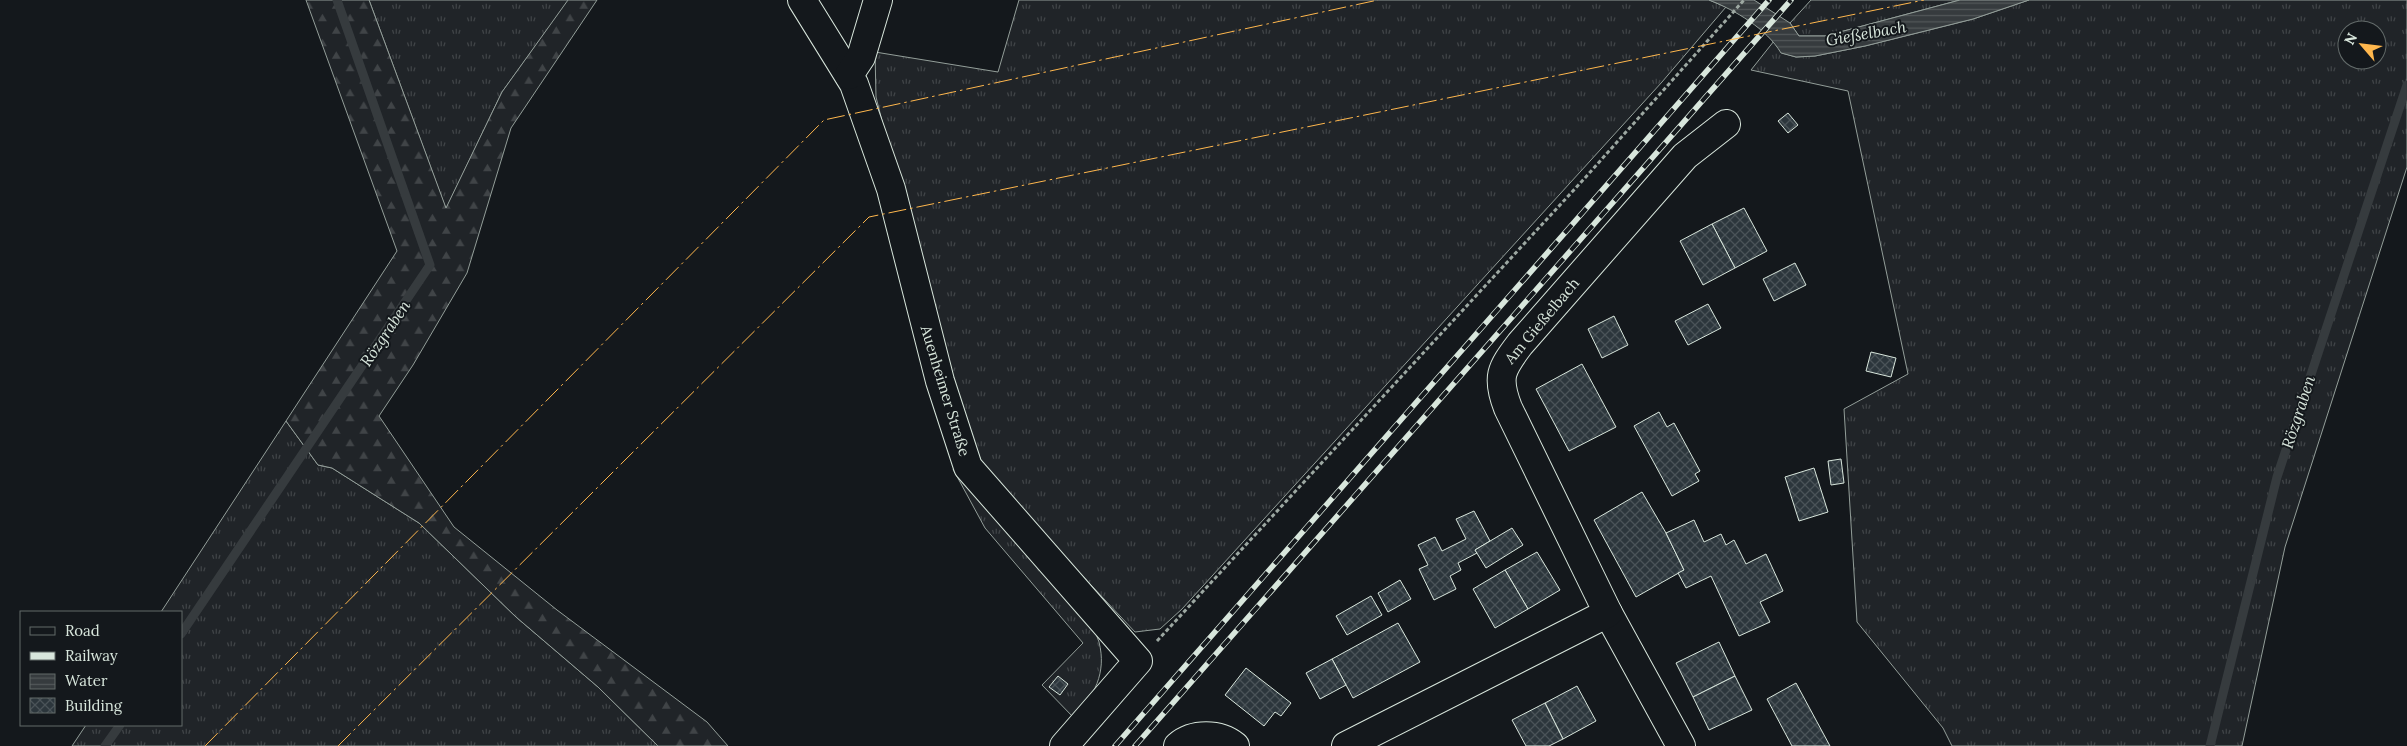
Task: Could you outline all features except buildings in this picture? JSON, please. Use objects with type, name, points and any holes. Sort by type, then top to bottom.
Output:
[{"type":"street","name":"Auenheimer Straße","points":[[802,0],[854,84],[891,189],[940,381],[968,468],[1138,661]]},
{"type":"street","points":[[849,75],[861,58],[878,0]]},
{"type":"street","name":"Am Gießelbach","points":[[1680,746],[1608,613],[1508,408],[1501,384],[1504,366],[1520,344],[1685,156],[1726,124]]},
{"type":"street","points":[[1346,746],[1608,613]]},
{"type":"street","points":[[1064,746],[1138,661]]},
{"type":"street","points":[[1178,746],[1186,740],[1207,735],[1230,741],[1235,746]]},
{"type":"path","points":[[1138,661],[1578,186],[1744,0]]},
{"type":"green space","points":[[306,0],[369,0],[446,208],[502,92],[568,0],[597,0],[511,128],[467,273],[413,365],[379,416],[454,527],[557,610],[707,722],[728,746],[658,746],[598,687],[516,617],[419,523],[332,468],[318,465],[286,421],[397,251]]},
{"type":"green space","points":[[369,0],[569,0],[502,92],[446,209]]},
{"type":"green space","points":[[1019,0],[1709,0],[1726,7],[1662,82],[1182,609],[1160,629],[1135,632],[986,473],[943,364],[876,97],[875,52],[998,72]]},
{"type":"green space","points":[[1811,0],[1960,0],[1825,36],[1799,36],[1790,23]]},
{"type":"green space","points":[[2029,0],[2407,0],[2407,167],[2285,547],[2242,746],[1952,746],[1943,728],[1857,622],[1844,409],[1908,374],[1848,91],[1751,70],[1774,41],[1782,53],[1796,57],[1815,56],[1865,46],[1973,19]]},
{"type":"green space","points":[[286,421],[318,465],[332,468],[419,523],[516,617],[598,687],[658,746],[72,746],[85,726],[182,726],[182,611],[162,611]]},
{"type":"green space","points":[[953,469],[1045,569],[1095,632],[1101,653],[1100,674],[1093,692],[1074,718],[1042,685],[1083,643],[985,528]]},
{"type":"water","name":"Gießelbach","points":[[1709,0],[1754,0],[1790,23],[1799,36],[1825,36],[1960,0],[2029,0],[1973,19],[1865,46],[1815,56],[1796,57],[1781,53],[1775,44],[1750,21]]},
{"type":"waterway","name":"Rözgraben","points":[[182,633],[430,265],[337,0]]},
{"type":"waterway","name":"Rözgraben","points":[[2210,746],[2277,477],[2407,85]]},
{"type":"waterway","name":"Rözgraben","points":[[105,746],[119,726]]},
{"type":"railway","points":[[1115,746],[1769,0]]},
{"type":"railway","points":[[1135,746],[1791,0]]},
{"type":"power","points":[[205,746],[824,120],[1378,0]]},
{"type":"power","points":[[338,746],[869,217],[1924,0]]}]
